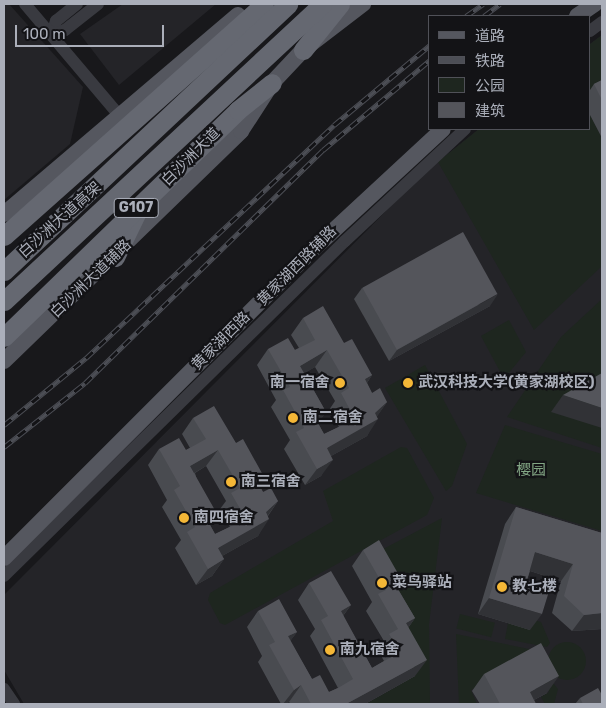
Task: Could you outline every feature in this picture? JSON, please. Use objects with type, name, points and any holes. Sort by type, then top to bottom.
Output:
[{"type":"highway","points":[[4,236],[73,179],[182,76],[264,4]]},
{"type":"highway","points":[[116,169],[288,4]]},
{"type":"highway","name":"白沙洲大道","points":[[146,172],[322,4]]},
{"type":"highway","points":[[302,50],[340,4]]},
{"type":"highway","points":[[116,169],[182,76],[214,35]]},
{"type":"highway","name":"白沙洲大道","points":[[4,337],[238,110],[272,83]]},
{"type":"highway","points":[[146,172],[170,161],[238,110]]},
{"type":"highway","name":"白沙洲大道高架","points":[[4,271],[116,169]]},
{"type":"highway","name":"白沙洲大道高架","points":[[4,301],[146,172]]},
{"type":"highway","points":[[115,258],[140,205]]},
{"type":"main road","points":[[4,214],[118,114],[251,4]]},
{"type":"main road","name":"白沙洲大道辅路","points":[[4,361],[115,258],[241,131],[272,83],[302,50],[363,4]]},
{"type":"main road","points":[[578,15],[595,4]]},
{"type":"main road","points":[[588,15],[602,6]]},
{"type":"main road","name":"黄家湖西路","points":[[4,543],[432,130]]},
{"type":"main road","name":"黄家湖西路","points":[[4,558],[307,255],[443,130]]},
{"type":"street","points":[[25,4],[118,114]]},
{"type":"street","points":[[52,34],[56,21],[77,4]]},
{"type":"street","points":[[52,34],[65,30],[98,4]]},
{"type":"street","points":[[591,30],[602,22]]},
{"type":"street","name":"黄家湖西路辅路","points":[[4,576],[345,241],[465,130]]},
{"type":"street","points":[[4,689],[14,704]]},
{"type":"shaded area","points":[[4,4],[9,4],[83,87],[70,144],[4,200]]},
{"type":"shaded area","points":[[123,4],[216,4],[119,85],[80,34]]},
{"type":"shaded area","name":"武汉科技大学(黄家湖校区)","points":[[602,35],[602,704],[24,704],[4,670],[4,595],[425,172],[478,130],[591,130],[591,43]]},
{"type":"green space","points":[[602,35],[602,90],[591,96],[591,43]]},
{"type":"green space","points":[[591,117],[602,138],[602,266],[534,330],[438,162],[478,130],[591,130]]},
{"type":"green space","points":[[602,299],[602,448],[507,417],[561,337]]},
{"type":"green space","points":[[509,320],[526,352],[504,379],[481,336]]},
{"type":"green space","points":[[425,365],[467,444],[452,486],[446,491],[385,388]]},
{"type":"green space","name":"樱园","points":[[505,425],[602,454],[602,531],[476,493]]},
{"type":"green space","points":[[401,447],[407,448],[434,498],[427,515],[225,625],[220,623],[208,600],[210,593],[333,521],[323,491]]},
{"type":"green space","points":[[442,518],[429,624],[430,704],[366,704],[415,676],[368,557]]},
{"type":"green space","points":[[460,614],[495,623],[491,637],[456,629]]},
{"type":"green space","points":[[534,620],[541,622],[550,643],[547,647],[505,639],[508,623]]},
{"type":"green space","points":[[456,634],[544,652],[471,690],[477,704],[459,704]]},
{"type":"green space","points":[[567,642],[580,648],[586,661],[580,674],[567,680],[554,674],[548,661],[554,648]]},
{"type":"green space","points":[[548,677],[558,689],[554,704],[545,704],[541,697],[549,692],[542,680]]},
{"type":"building","points":[[602,80],[602,100],[594,84]]},
{"type":"building","points":[[463,232],[497,294],[397,350],[362,288]]},
{"type":"building","points":[[323,306],[344,343],[352,339],[372,375],[365,379],[372,393],[380,388],[387,402],[375,413],[378,419],[327,448],[333,460],[317,469],[296,432],[304,428],[283,390],[290,387],[268,349],[288,338],[295,350],[315,340],[303,318]],"holes":[[[327,350],[349,388],[341,393],[355,419],[324,434],[315,418],[326,412],[300,366]]]},
{"type":"building","points":[[602,373],[602,408],[563,395]]},
{"type":"building","points":[[214,406],[236,443],[243,439],[263,475],[256,479],[263,492],[271,488],[278,501],[266,512],[269,519],[218,548],[224,559],[208,569],[187,532],[195,527],[174,490],[180,486],[159,449],[179,438],[186,450],[206,439],[193,418]],"holes":[[[218,450],[240,488],[231,493],[246,519],[215,534],[206,518],[216,512],[190,466]]]},
{"type":"building","points":[[516,507],[602,533],[602,613],[584,615],[564,596],[573,564],[535,552],[527,580],[550,588],[542,614],[489,598]]},
{"type":"building","points":[[379,540],[400,577],[393,581],[415,618],[406,623],[427,660],[346,704],[311,704],[301,685],[294,690],[269,645],[275,642],[258,611],[279,599],[297,632],[288,636],[312,679],[320,675],[329,692],[338,688],[353,679],[321,620],[328,616],[309,583],[331,571],[351,605],[341,611],[372,668],[400,652],[389,634],[398,629],[378,594],[386,590],[363,550]]},
{"type":"building","points":[[541,643],[559,676],[530,692],[536,704],[500,704],[484,674]]},
{"type":"building","points":[[598,688],[602,695],[602,704],[583,704],[580,698]]},
{"type":"railway","points":[[467,15],[483,4]]},
{"type":"railway","points":[[485,15],[500,4]]},
{"type":"railway","points":[[4,425],[86,358],[334,125],[428,47]]},
{"type":"railway","points":[[4,447],[85,383],[323,150],[428,62]]},
{"type":"place","name":"南一宿舍","points":[[340,383]]},
{"type":"place","name":"武汉科技大学(黄家湖校区)","points":[[408,383]]},
{"type":"place","name":"南二宿舍","points":[[293,418]]},
{"type":"place","name":"南三宿舍","points":[[231,482]]},
{"type":"place","name":"南四宿舍","points":[[184,518]]},
{"type":"place","name":"菜鸟驿站","points":[[382,583]]},
{"type":"place","name":"教七楼","points":[[502,587]]},
{"type":"place","name":"南九宿舍","points":[[330,650]]}]
